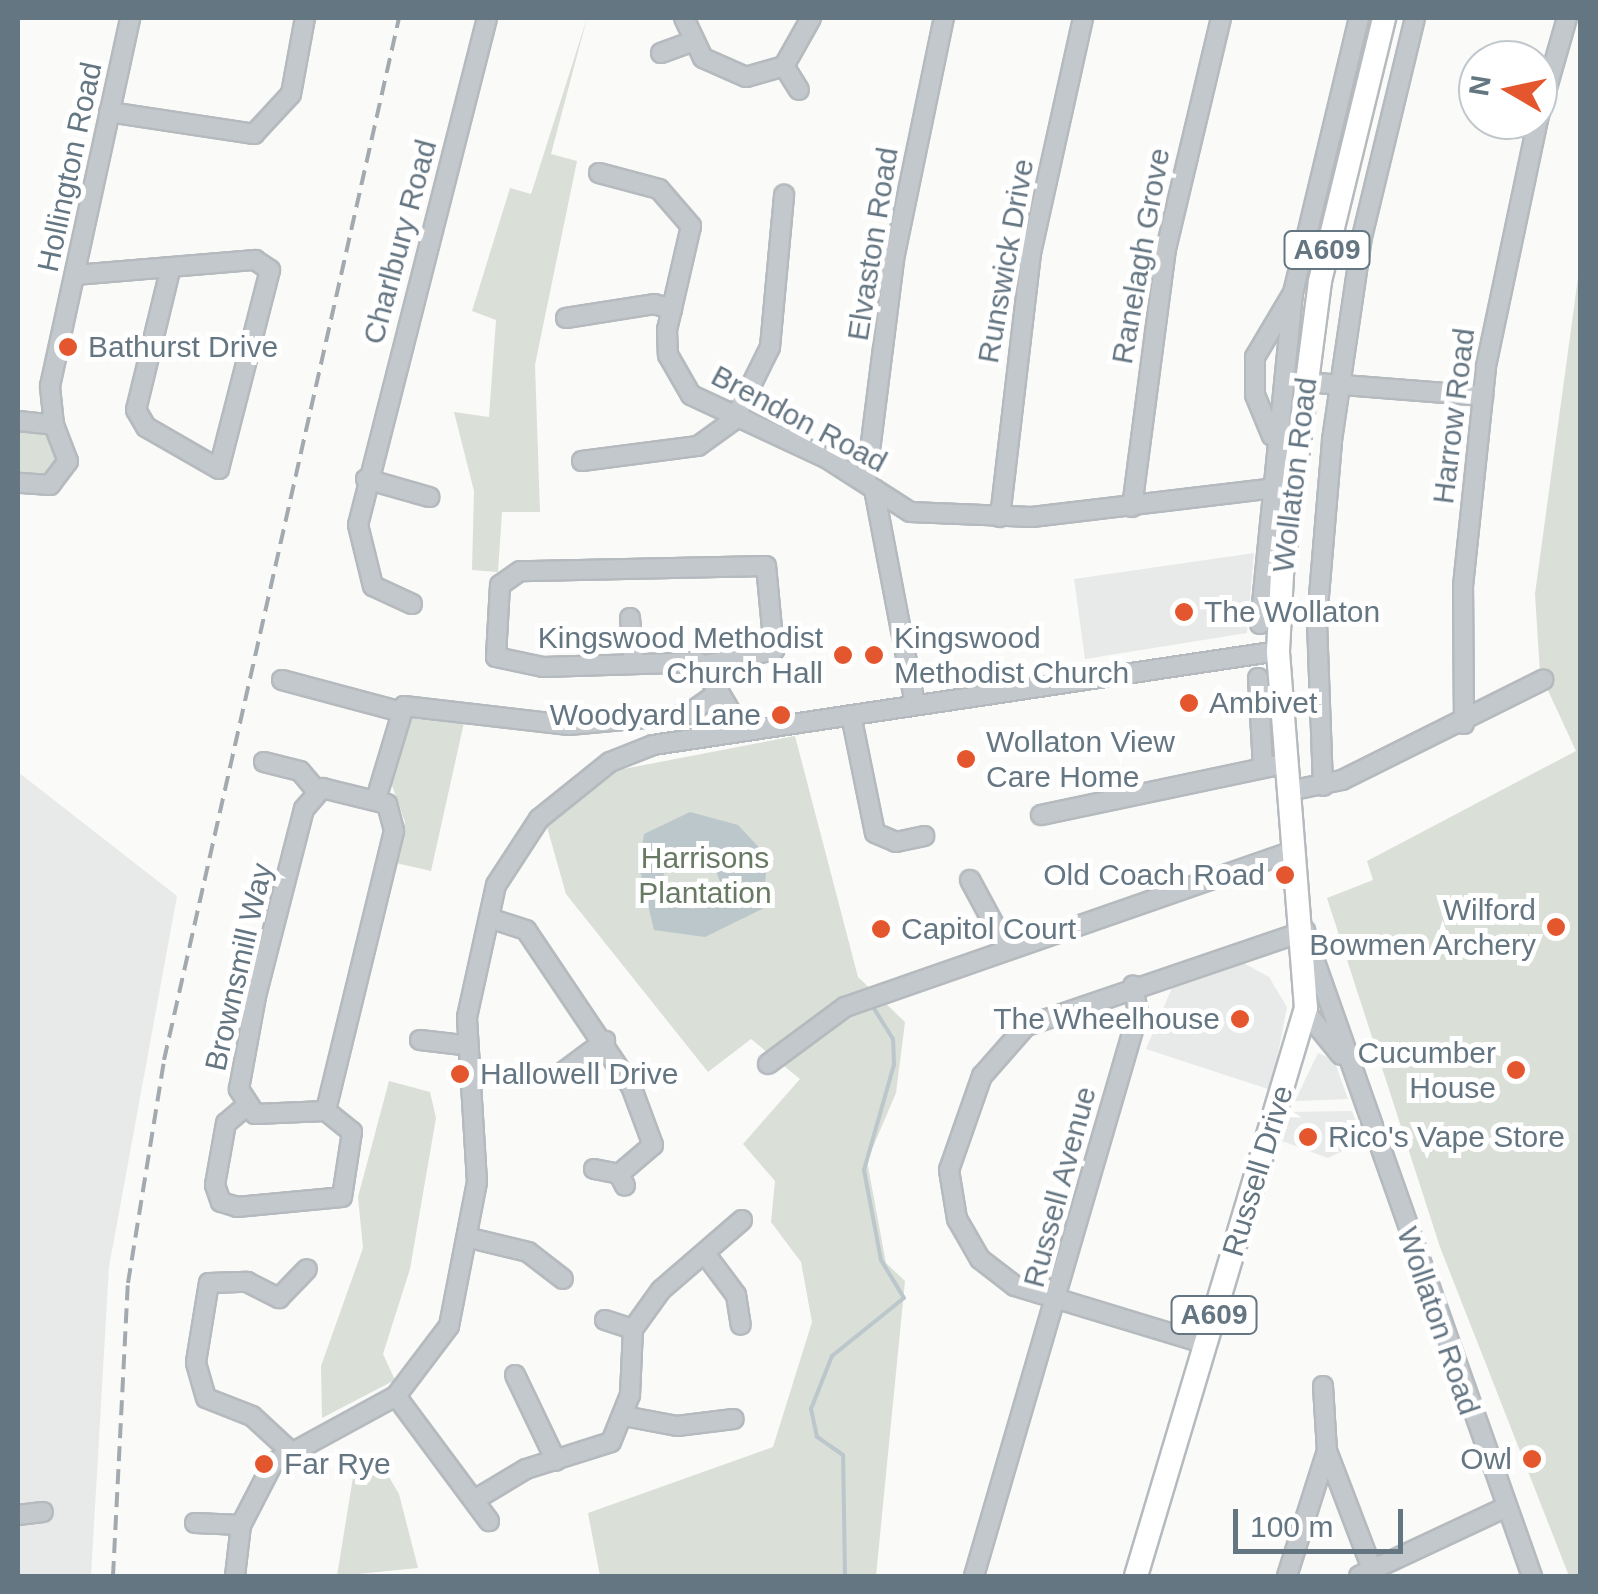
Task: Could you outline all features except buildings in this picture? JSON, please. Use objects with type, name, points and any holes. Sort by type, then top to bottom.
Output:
[{"type":"main road","name":"Wollaton Road","points":[[1294,1053],[1306,1010],[1306,935],[1278,650],[1291,486],[1305,382],[1384,18]]},
{"type":"main road","name":"Russell Drive","points":[[1136,1576],[1294,1053]]},
{"type":"street","name":"Hollington Road","points":[[20,488],[50,485],[65,470],[66,446],[54,424],[50,386],[130,18]]},
{"type":"street","points":[[109,112],[254,134],[290,94],[305,18]]},
{"type":"street","name":"Charlbury Road","points":[[412,604],[372,586],[361,568],[366,480],[487,18]]},
{"type":"street","points":[[684,18],[691,42],[731,75],[784,66]]},
{"type":"street","points":[[784,66],[810,18]]},
{"type":"street","name":"Elvaston Road","points":[[915,704],[870,486],[896,254],[944,18]]},
{"type":"street","name":"Runswick Drive","points":[[1000,517],[1031,252],[1083,18]]},
{"type":"street","name":"Ranelagh Grove","points":[[1132,507],[1166,248],[1221,18]]},
{"type":"street","name":"Wollaton Road","points":[[1260,624],[1272,436],[1293,293],[1359,18]]},
{"type":"street","name":"Wollaton Road","points":[[1323,786],[1318,594],[1340,383],[1362,237],[1415,18]]},
{"type":"street","name":"Harrow Road","points":[[1558,49],[1567,18]]},
{"type":"street","points":[[661,53],[691,42]]},
{"type":"street","points":[[784,66],[799,90]]},
{"type":"street","name":"Harrow Road","points":[[1464,724],[1463,586],[1483,396],[1534,140]]},
{"type":"street","name":"Brendon Road","points":[[599,172],[660,189],[691,226],[672,310],[668,355],[678,378],[734,420],[924,516],[1000,517],[1132,507],[1291,486]]},
{"type":"street","points":[[580,461],[698,446],[734,420],[770,346],[784,193]]},
{"type":"street","points":[[75,275],[255,260],[270,270],[219,469],[146,427],[136,410],[170,270]]},
{"type":"street","points":[[1272,436],[1255,395],[1255,357],[1293,293]]},
{"type":"street","points":[[566,317],[654,304],[672,310]]},
{"type":"street","points":[[1305,382],[1483,396]]},
{"type":"street","name":"Hollington Road","points":[[24,419],[50,386]]},
{"type":"street","points":[[24,419],[54,424]]},
{"type":"street","points":[[366,480],[430,496]]},
{"type":"street","points":[[766,566],[774,650],[706,665],[543,667],[496,657],[491,638],[506,576],[766,566]]},
{"type":"street","points":[[630,618],[634,663]]},
{"type":"street","points":[[236,1576],[241,1525],[289,1450],[396,1396],[439,1347],[470,1238],[475,1131],[462,1045],[488,918],[522,838],[610,762],[742,731],[1278,650]]},
{"type":"street","points":[[706,665],[742,731]]},
{"type":"street","points":[[1258,678],[1263,768]]},
{"type":"street","points":[[282,680],[399,711],[569,725],[688,714],[718,692]]},
{"type":"street","points":[[1289,791],[1323,786],[1464,724],[1543,680]]},
{"type":"street","points":[[376,799],[399,711]]},
{"type":"street","points":[[851,715],[875,833],[863,851]]},
{"type":"street","points":[[244,1108],[226,1123],[215,1185],[221,1202],[237,1207],[342,1197],[352,1132],[326,1111],[395,824],[376,799],[316,790],[300,771],[264,762]]},
{"type":"street","points":[[1041,815],[1287,763]]},
{"type":"street","name":"Brownsmill Way","points":[[316,790],[256,996],[240,1079],[244,1108],[264,1116],[326,1111]]},
{"type":"street","points":[[875,833],[896,842],[924,836]]},
{"type":"street","points":[[768,1064],[846,1006],[1005,945],[1295,850]]},
{"type":"street","points":[[977,885],[1005,945]]},
{"type":"street","points":[[488,918],[526,930],[643,1094],[659,1147],[622,1180],[594,1169]]},
{"type":"street","points":[[1206,1344],[1057,1302],[980,1259],[957,1219],[949,1170],[956,1140],[1004,1044],[1048,1014],[1306,935]]},
{"type":"street","name":"Wollaton Road","points":[[1306,935],[1502,1509],[1532,1576]]},
{"type":"street","name":"Russell Avenue","points":[[974,1576],[1057,1302],[1138,1013],[1134,985]]},
{"type":"street","points":[[1306,1010],[1333,1006]]},
{"type":"street","name":"Wollaton Road","points":[[1306,1010],[1348,1063]]},
{"type":"street","points":[[420,1040],[462,1045]]},
{"type":"street","points":[[562,1073],[604,1041]]},
{"type":"street","points":[[1294,1053],[1314,1042],[1335,1046]]},
{"type":"street","points":[[476,1499],[556,1461],[612,1442],[624,1416],[633,1329],[661,1290],[706,1256],[734,1222]]},
{"type":"street","points":[[470,1238],[528,1252],[563,1279]]},
{"type":"street","points":[[706,1256],[744,1296],[741,1325]]},
{"type":"street","points":[[289,1450],[252,1416],[200,1404],[196,1362],[202,1281],[247,1282],[279,1298],[308,1269]]},
{"type":"street","points":[[605,1320],[633,1329]]},
{"type":"street","points":[[523,1380],[556,1461]]},
{"type":"street","points":[[1323,1386],[1327,1451],[1365,1573],[1502,1509]]},
{"type":"street","points":[[396,1396],[476,1499],[488,1521]]},
{"type":"street","points":[[624,1416],[677,1426],[734,1419]]},
{"type":"street","points":[[1286,1576],[1327,1451]]},
{"type":"street","points":[[18,1515],[43,1512]]},
{"type":"street","points":[[195,1523],[241,1525]]},
{"type":"shaded area","points":[[1254,553],[1247,633],[1085,659],[1074,579]]},
{"type":"shaded area","points":[[18,772],[177,896],[109,1267],[91,1576],[18,1576]]},
{"type":"shaded area","points":[[690,812],[738,825],[768,857],[762,909],[705,937],[654,930],[639,866],[644,834]],"holes":[[[690,862],[715,869],[721,884],[693,909],[662,894],[660,883],[668,865]]]},
{"type":"shaded area","points":[[1240,961],[1269,977],[1287,1007],[1271,1090],[1146,1049],[1174,983]]},
{"type":"shaded area","points":[[1318,1053],[1334,1060],[1348,1099],[1295,1101]]},
{"type":"shaded area","points":[[1352,1111],[1364,1141],[1328,1158],[1282,1141],[1289,1112]]},
{"type":"green space","points":[[587,18],[551,154],[577,161],[535,365],[540,512],[502,512],[498,572],[472,570],[474,491],[454,412],[489,417],[496,320],[472,311],[510,188],[531,194]]},
{"type":"green space","points":[[1580,263],[1580,1576],[1569,1576],[1440,1247],[1327,898],[1373,880],[1367,861],[1576,751],[1540,673],[1535,594]]},
{"type":"green space","points":[[18,428],[51,430],[59,461],[45,476],[18,475]]},
{"type":"green space","points":[[415,711],[465,718],[431,871],[396,863],[405,822],[389,777],[402,724]]},
{"type":"green space","name":"Harrisons Plantation","points":[[795,736],[858,977],[905,1022],[896,1093],[867,1161],[886,1263],[905,1281],[876,1576],[600,1576],[588,1513],[773,1447],[812,1322],[801,1262],[771,1222],[775,1181],[743,1144],[800,1079],[751,1039],[708,1072],[566,894],[547,827],[618,770]]},
{"type":"green space","points":[[389,1081],[430,1092],[436,1118],[410,1269],[383,1354],[395,1380],[322,1418],[321,1366],[363,1248],[358,1197]]},
{"type":"green space","points":[[380,1462],[399,1494],[418,1568],[337,1576],[354,1471]]},
{"type":"waterway","points":[[845,1576],[843,1455],[817,1437],[811,1409],[832,1356],[904,1298],[881,1260],[864,1170],[894,1065],[893,1039],[872,1006]]},
{"type":"railway","points":[[113,1576],[128,1283],[164,1060],[399,18]]},
{"type":"place","name":"Bathurst Drive","points":[[68,347]]},
{"type":"place","name":"The Wollaton","points":[[1184,612]]},
{"type":"place","name":"Kingswood Methodist Church Hall","points":[[843,655]]},
{"type":"place","name":"Kingswood Methodist Church","points":[[874,655]]},
{"type":"place","name":"Ambivet","points":[[1189,703]]},
{"type":"place","name":"Woodyard Lane","points":[[781,715]]},
{"type":"place","name":"Wollaton View Care Home","points":[[966,759]]},
{"type":"place","name":"Old Coach Road","points":[[1285,875]]},
{"type":"place","name":"Wilford Bowmen Archery","points":[[1556,927]]},
{"type":"place","name":"Capitol Court","points":[[881,929]]},
{"type":"place","name":"The Wheelhouse","points":[[1240,1019]]},
{"type":"place","name":"Cucumber House","points":[[1516,1070]]},
{"type":"place","name":"Hallowell Drive","points":[[460,1074]]},
{"type":"place","name":"Rico's Vape Store","points":[[1308,1137]]},
{"type":"place","name":"Owl","points":[[1532,1459]]},
{"type":"place","name":"Far Rye","points":[[264,1464]]}]
